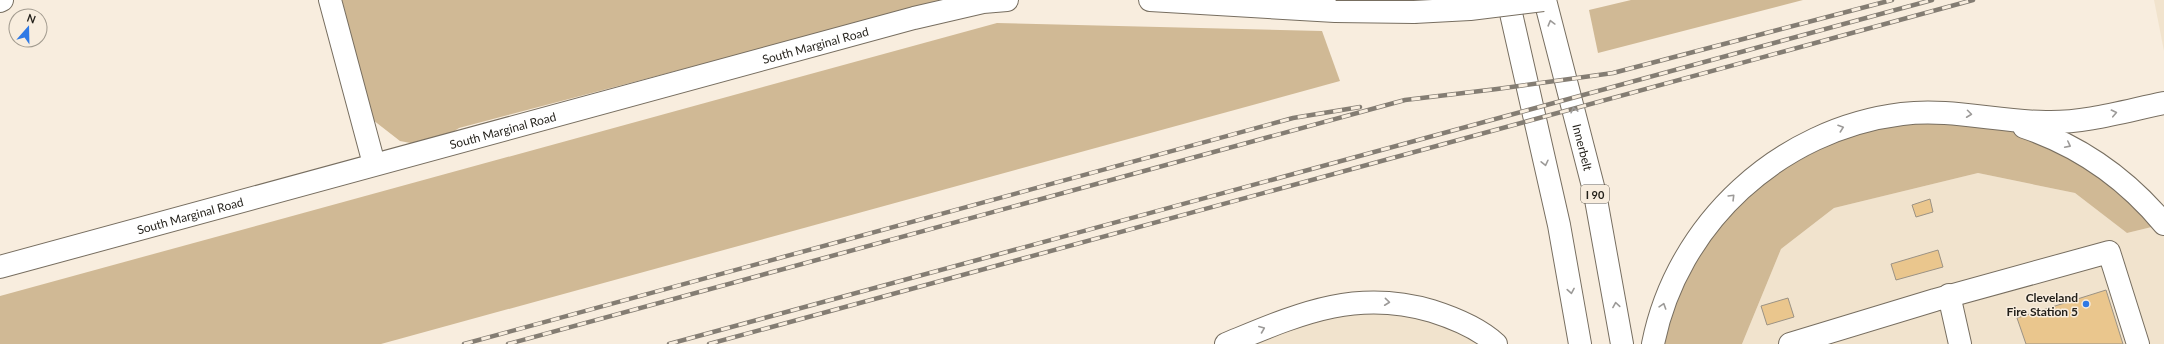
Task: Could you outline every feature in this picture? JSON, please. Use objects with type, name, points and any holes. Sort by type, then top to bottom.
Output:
[{"type":"main road","points":[[330,0],[374,164]]},
{"type":"main road","name":"South Marginal Road","points":[[0,267],[921,16],[983,2],[1007,0]]},
{"type":"main road","points":[[1150,0],[1327,10],[1414,12],[1470,9],[1544,0]]},
{"type":"main road","points":[[1490,0],[1536,125]]},
{"type":"main road","points":[[1508,0],[1559,226],[1580,344]]},
{"type":"main road","name":"Innerbelt","points":[[1544,0],[1595,194],[1622,344]]},
{"type":"main road","points":[[1653,344],[1670,287],[1708,222],[1734,195],[1780,158],[1837,130],[1879,118],[1910,113],[1947,112],[2006,120],[2047,122],[2078,121],[2164,103]]},
{"type":"main road","points":[[2006,120],[2066,143],[2093,158],[2127,184],[2164,224]]},
{"type":"main road","points":[[1790,344],[1950,296],[2109,252],[2138,344]]},
{"type":"main road","points":[[1950,296],[1960,344]]},
{"type":"main road","points":[[1226,344],[1296,315],[1324,307],[1367,301],[1404,304],[1443,314],[1472,327],[1496,344]]},
{"type":"shaded area","points":[[342,0],[957,0],[828,31],[459,128],[443,139],[421,145],[400,141],[373,120]]},
{"type":"shaded area","points":[[1631,0],[1803,0],[1598,53],[1589,10]]},
{"type":"shaded area","points":[[2154,0],[2164,0],[2164,51]]},
{"type":"shaded area","points":[[997,23],[1322,31],[1340,81],[381,344],[0,344],[0,296]]},
{"type":"shaded area","points":[[1879,118],[2037,131],[2164,224],[2127,233],[2075,193],[1978,173],[1834,208],[1781,249],[1742,344],[1653,344],[1659,320],[1734,195]]},
{"type":"shaded area","points":[[1978,173],[2075,193],[2127,233],[2164,224],[2164,344],[1742,344],[1781,249],[1834,208]]},
{"type":"shaded area","points":[[1383,302],[1496,344],[1226,344]]},
{"type":"building","points":[[1930,199],[1933,212],[1916,217],[1912,205]]},
{"type":"building","points":[[1938,250],[1943,267],[1896,280],[1891,264]]},
{"type":"building","name":"Cleveland Fire Station 5","points":[[2106,290],[2123,344],[2026,344],[2017,318]]},
{"type":"building","points":[[1788,298],[1794,317],[1767,325],[1761,306]]},
{"type":"railway","points":[[508,344],[1405,100],[1613,73],[1892,0]]},
{"type":"railway","points":[[669,344],[1932,0]]},
{"type":"railway","points":[[709,344],[1973,0]]},
{"type":"railway","points":[[464,344],[1293,118],[1360,107]]},
{"type":"place","name":"Cleveland Fire Station 5","points":[[2086,304]]}]
